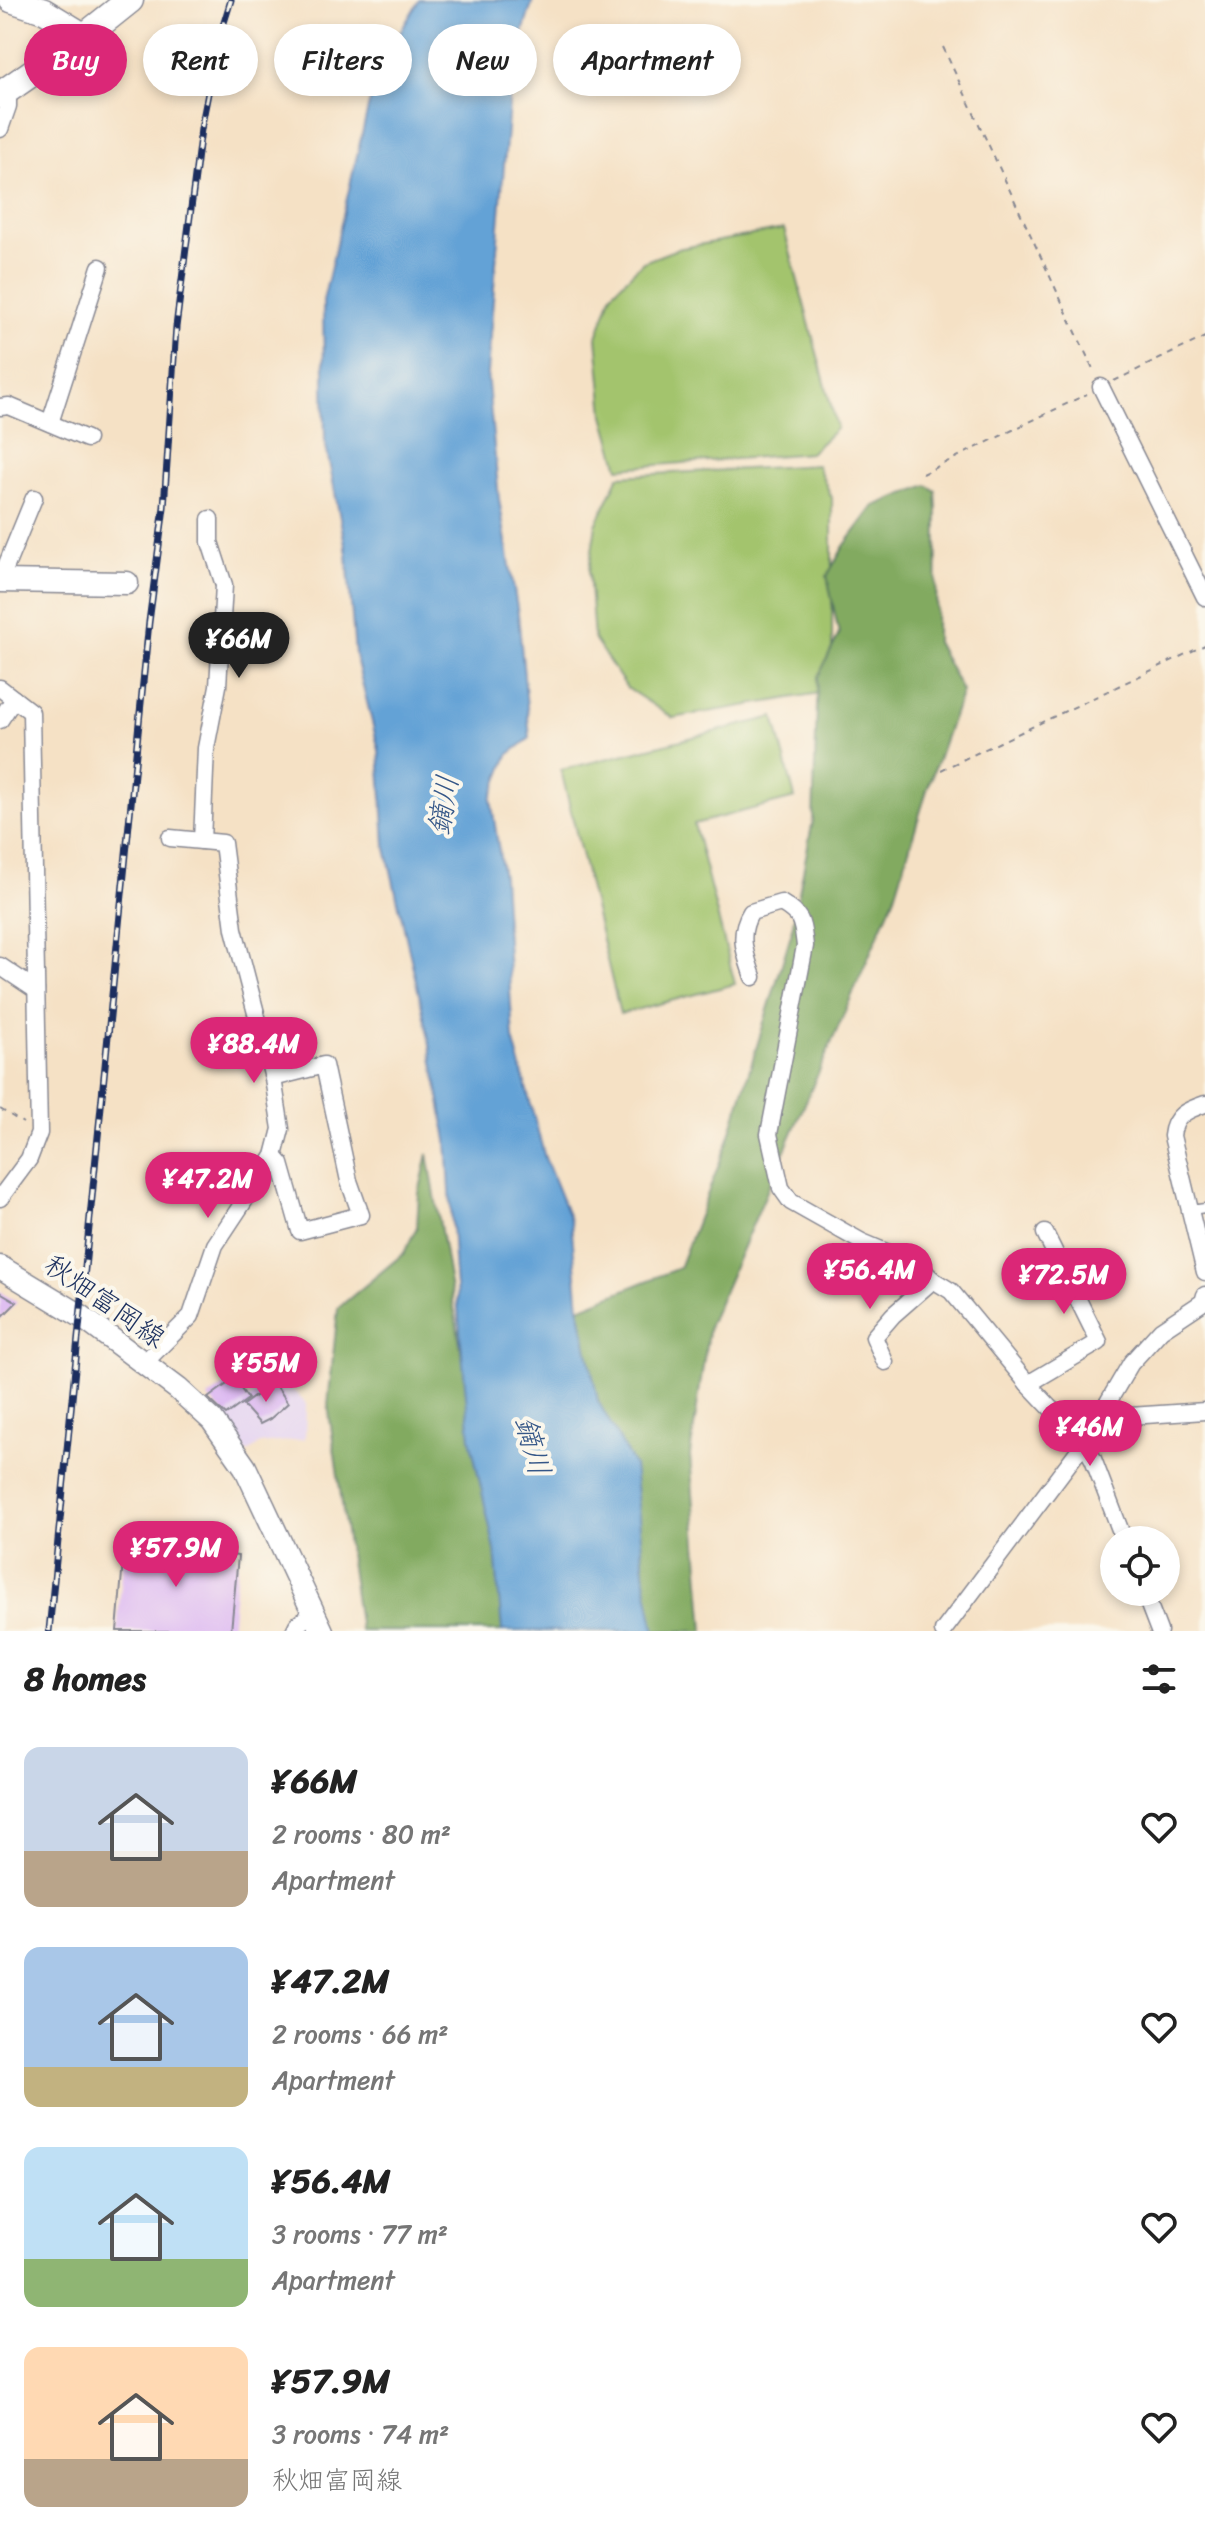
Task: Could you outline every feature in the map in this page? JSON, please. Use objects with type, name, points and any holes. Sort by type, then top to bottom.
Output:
[{"type":"highway","points":[[100,24],[130,0]]},
{"type":"highway","points":[[4,92],[24,78]]},
{"type":"main road","points":[[11,0],[42,6],[68,24]]},
{"type":"main road","points":[[0,581],[127,583]]},
{"type":"main road","name":"秋畑富岡線","points":[[0,1267],[81,1316],[212,1420],[245,1467],[318,1621]]},
{"type":"street","points":[[0,129],[8,106],[4,92]]},
{"type":"street","points":[[50,423],[100,267]]},
{"type":"street","points":[[1101,387],[1205,597]]},
{"type":"street","points":[[0,407],[9,406],[87,439]]},
{"type":"street","points":[[0,581],[34,498]]},
{"type":"street","points":[[202,841],[206,748],[218,686],[224,585],[210,542],[210,519]]},
{"type":"street","points":[[0,688],[31,712],[39,1133],[29,1159],[0,1198]]},
{"type":"street","points":[[0,720],[14,699]]},
{"type":"street","points":[[144,1363],[191,1316],[215,1245],[274,1156],[281,1129],[273,1078],[234,929],[223,843],[170,838]]},
{"type":"street","points":[[753,977],[742,943],[744,924],[751,912],[781,903],[795,911],[802,921],[805,946],[769,1134],[781,1188],[791,1202],[862,1242],[917,1265],[951,1291],[1028,1384],[1084,1443],[1119,1526]]},
{"type":"street","points":[[0,966],[36,990]]},
{"type":"street","points":[[273,1078],[324,1065],[349,1181],[361,1215],[300,1231],[281,1164],[274,1156]]},
{"type":"street","points":[[1205,1104],[1186,1110],[1173,1124],[1172,1136],[1198,1209],[1205,1272]]},
{"type":"street","points":[[1028,1384],[1099,1342],[1045,1233]]},
{"type":"street","points":[[885,1362],[874,1337],[893,1315],[933,1280]]},
{"type":"street","points":[[943,1631],[1084,1443],[1131,1363],[1161,1330],[1203,1302],[1205,1295]]},
{"type":"street","points":[[1100,1418],[1205,1411]]},
{"type":"street","points":[[1149,1606],[1159,1631]]},
{"type":"street","points":[[294,1631],[297,1625],[318,1621]]},
{"type":"path","points":[[943,47],[1101,387]]},
{"type":"path","points":[[922,474],[1205,337]]},
{"type":"path","points":[[941,770],[1205,645]]},
{"type":"path","points":[[0,1109],[39,1133]]},
{"type":"shaded area","points":[[279,1375],[306,1404],[305,1439],[260,1444],[247,1453],[223,1417]]},
{"type":"green space","points":[[784,229],[837,428],[810,453],[619,468],[604,415],[597,337],[612,293],[643,262],[677,249]]},
{"type":"green space","points":[[817,465],[832,498],[832,691],[673,718],[627,688],[594,639],[589,571],[596,525],[619,476]]},
{"type":"green space","points":[[927,485],[936,491],[936,642],[962,691],[927,790],[895,896],[709,1325],[690,1455],[704,1631],[360,1631],[328,1405],[338,1308],[404,1253],[417,1227],[419,1193],[428,1154],[462,1355],[679,1268],[728,1141],[791,934],[813,820],[818,677],[839,634],[827,576],[844,546],[874,506]]},
{"type":"green space","points":[[774,717],[795,798],[694,824],[735,984],[620,1014],[561,770]]},
{"type":"water","name":"鏑川","points":[[419,0],[533,0],[526,24],[428,24],[428,96],[510,96],[487,373],[499,499],[518,614],[530,738],[508,755],[491,799],[503,877],[513,1038],[545,1158],[571,1222],[579,1307],[598,1401],[634,1466],[645,1580],[655,1631],[502,1631],[495,1550],[470,1438],[455,1276],[447,1140],[428,1034],[385,844],[379,750],[355,654],[347,554],[325,441],[323,301],[369,104],[373,96],[412,96],[412,24],[405,24]]},
{"type":"building","points":[[0,1292],[17,1302],[0,1319]]},
{"type":"building","points":[[234,1379],[248,1399],[226,1415],[208,1398]]},
{"type":"building","points":[[274,1382],[288,1403],[260,1424],[243,1405]]},
{"type":"building","points":[[125,1538],[238,1556],[231,1631],[117,1631]]},
{"type":"railway","points":[[49,1631],[149,622],[164,507],[176,327],[201,129],[218,42],[231,0]]}]
